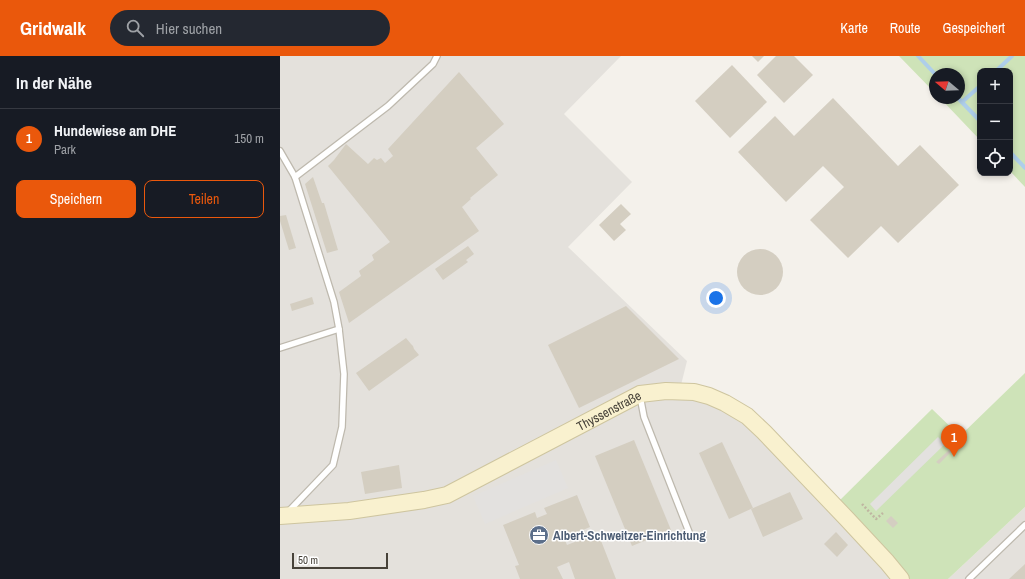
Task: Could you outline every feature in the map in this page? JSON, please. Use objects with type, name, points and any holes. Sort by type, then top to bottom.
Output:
[{"type":"street","name":"Thyssenstraße","points":[[283,516],[349,511],[424,500],[447,495],[640,394],[666,391],[694,392],[709,396],[725,403],[747,416],[847,518],[901,579]]},
{"type":"street","name":"Thyssenstraße","points":[[887,562],[894,579]]},
{"type":"lane","points":[[295,177],[388,106],[433,64],[437,56]]},
{"type":"lane","points":[[280,151],[295,177],[334,302],[339,329],[344,374],[342,427],[333,465],[283,516]]},
{"type":"lane","points":[[280,348],[339,329]]},
{"type":"lane","points":[[640,394],[644,417],[689,532]]},
{"type":"lane","points":[[969,579],[1025,525]]},
{"type":"path","points":[[862,504],[876,519],[883,513]]},
{"type":"shaded area","points":[[280,56],[621,56],[564,114],[632,182],[568,247],[687,361],[679,393],[745,417],[898,579],[280,579]]},
{"type":"shaded area","points":[[938,437],[945,444],[876,511],[870,504]]},
{"type":"shaded area","points":[[556,460],[568,488],[485,524],[473,496]]},
{"type":"shaded area","points":[[1025,507],[1025,579],[948,579]]},
{"type":"green space","points":[[899,56],[1025,56],[1025,187],[1013,174],[1013,68],[977,68],[977,137],[946,104],[965,104],[965,68],[929,68],[929,87]]},
{"type":"green space","points":[[1025,373],[1025,507],[948,579],[905,579],[837,503],[932,409],[960,436]]},
{"type":"building","points":[[752,56],[764,56],[758,62]]},
{"type":"building","points":[[776,56],[794,56],[813,75],[784,103],[757,75]]},
{"type":"building","points":[[732,65],[767,102],[730,138],[695,101]]},
{"type":"building","points":[[459,72],[504,124],[476,148],[498,175],[470,198],[471,199],[462,207],[479,231],[349,323],[339,292],[361,276],[359,271],[374,260],[372,255],[390,242],[328,166],[346,144],[368,164],[374,158],[377,160],[381,158],[385,163],[393,156],[388,149]]},
{"type":"building","points":[[833,98],[898,166],[920,145],[959,185],[898,243],[881,226],[848,258],[810,220],[844,187],[823,166],[786,202],[738,152],[775,116],[794,136]]},
{"type":"building","points":[[313,177],[322,203],[324,203],[338,250],[327,253],[305,184]]},
{"type":"building","points":[[621,204],[631,214],[620,224],[626,230],[614,241],[599,225]]},
{"type":"building","points":[[286,215],[296,248],[289,250],[280,221],[280,216]]},
{"type":"building","points":[[468,246],[474,254],[466,260],[468,262],[443,280],[435,269]]},
{"type":"building","points":[[755,249],[765,249],[773,253],[779,259],[783,267],[783,277],[779,285],[773,291],[765,295],[755,295],[747,291],[741,285],[737,277],[737,267],[741,259],[747,253]]},
{"type":"building","points":[[312,297],[314,304],[292,311],[290,304]]},
{"type":"building","points":[[626,306],[679,359],[579,408],[548,345]]},
{"type":"building","points":[[406,338],[419,355],[369,391],[356,373]]},
{"type":"building","points":[[634,440],[671,530],[632,546],[595,456]]},
{"type":"building","points":[[722,442],[753,508],[729,519],[699,453]]},
{"type":"building","points":[[950,449],[952,451],[939,464],[936,462]]},
{"type":"building","points":[[399,465],[402,488],[365,494],[361,472]]},
{"type":"building","points":[[790,492],[803,519],[763,537],[751,509]]},
{"type":"building","name":"Albert-Schweitzer-Einrichtung","points":[[577,495],[590,527],[564,538],[567,545],[598,533],[616,579],[575,579],[569,562],[557,567],[563,579],[520,579],[515,566],[519,565],[503,525],[535,512],[537,518],[547,514],[544,508]]},
{"type":"building","points":[[891,516],[898,523],[893,528],[886,521]]},
{"type":"building","points":[[836,532],[848,545],[837,557],[824,544]]},
{"type":"building","points":[[1025,564],[1025,579],[1009,579]]},
{"type":"waterway","points":[[918,56],[929,68]]},
{"type":"waterway","points":[[999,68],[1012,56]]},
{"type":"waterway","points":[[965,99],[977,89]]},
{"type":"waterway","points":[[964,104],[977,118]]},
{"type":"waterway","points":[[1013,155],[1025,168]]},
{"type":"place","name":"Hundewiese am DHE","points":[[954,457]]},
{"type":"place","name":"Albert-Schweitzer-Einrichtung","points":[[539,535]]}]
